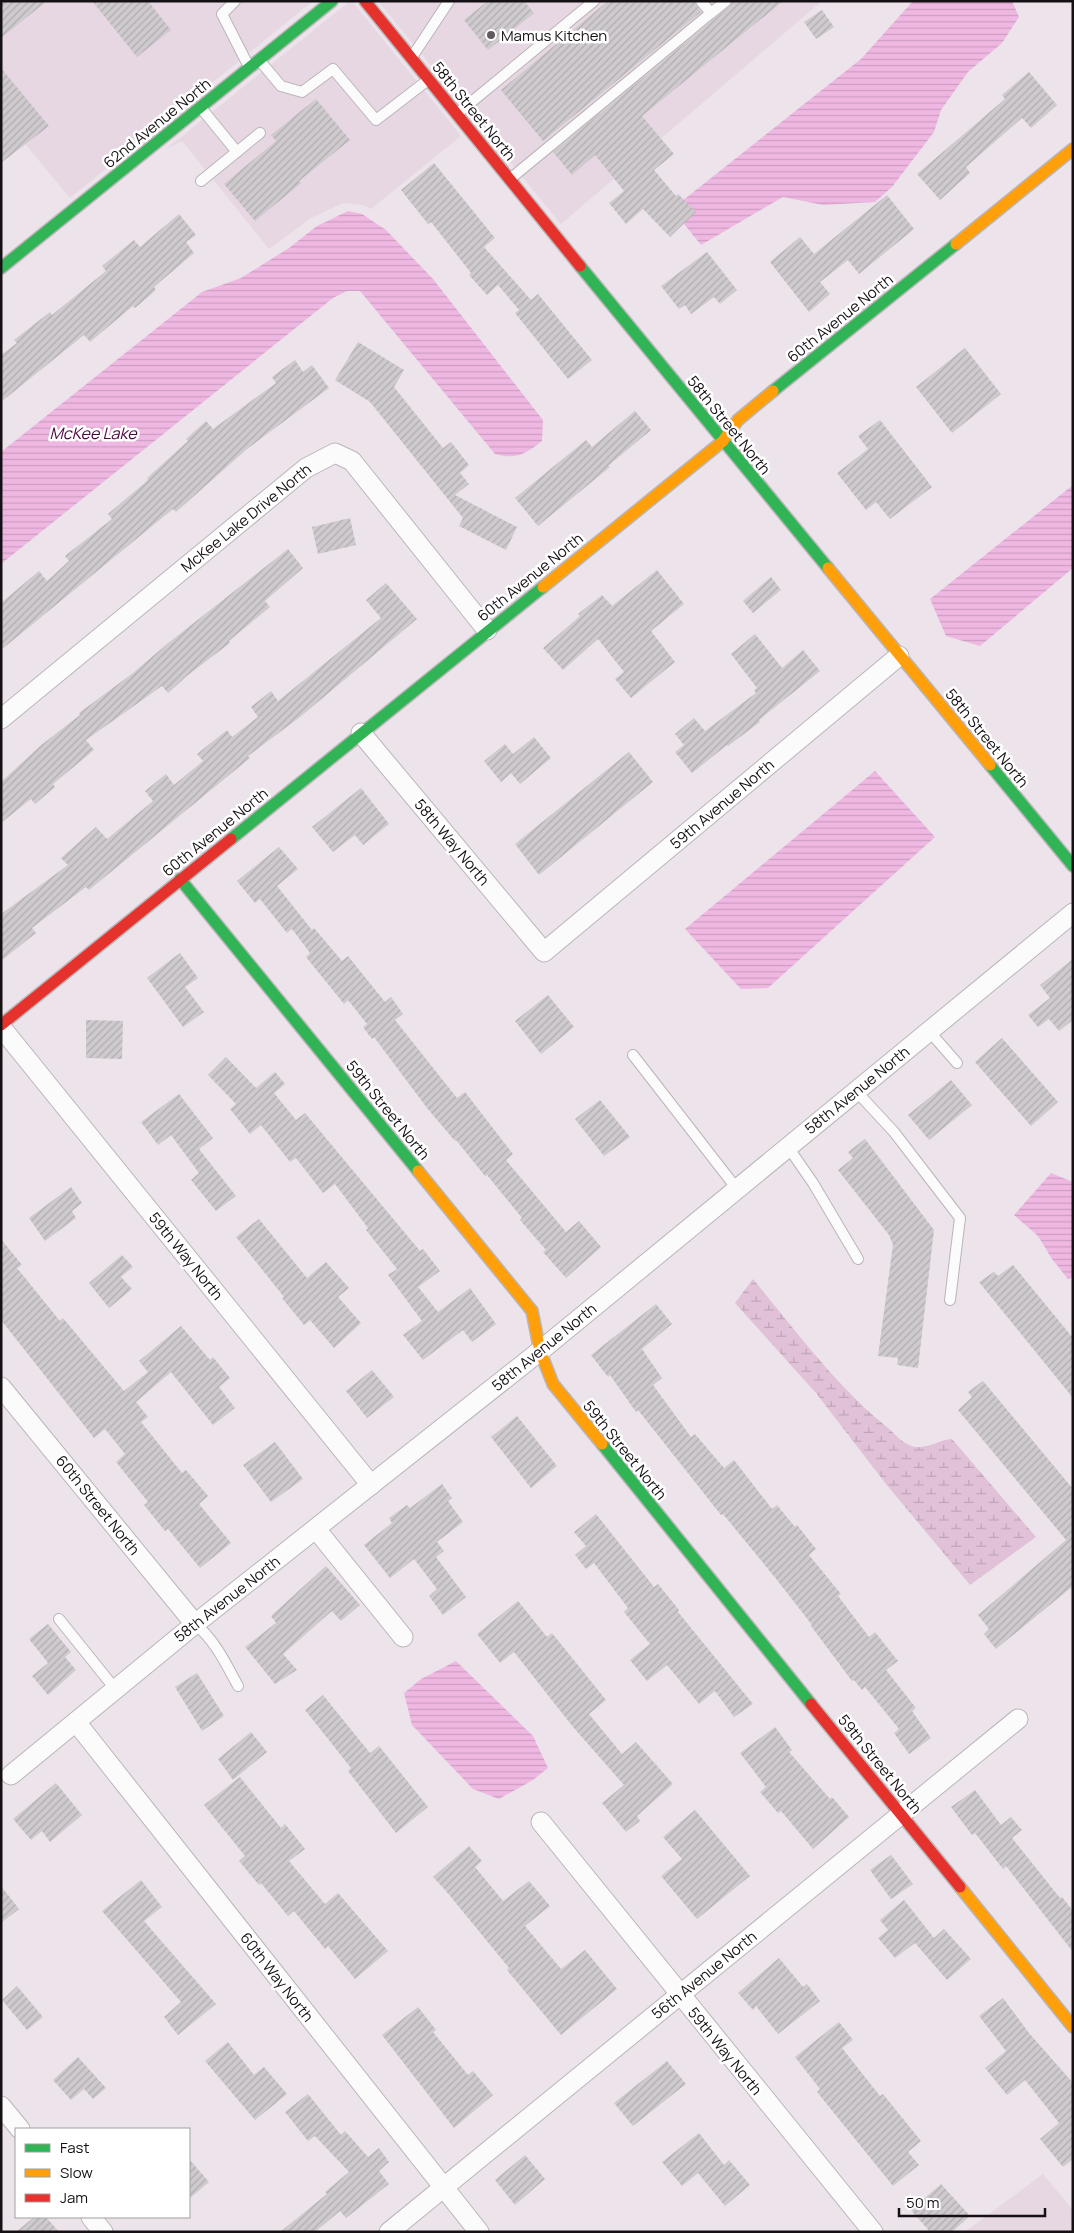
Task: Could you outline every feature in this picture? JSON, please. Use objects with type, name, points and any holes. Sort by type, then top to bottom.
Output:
[{"type":"street","name":"62nd Avenue North","points":[[1,268],[332,1]]},
{"type":"street","name":"58th Street North","points":[[365,1],[722,441],[1073,866]]},
{"type":"street","name":"60th Avenue North","points":[[1,1026],[722,441],[738,420],[1073,149]]},
{"type":"street","name":"McKee Lake Drive North","points":[[1,719],[306,468],[335,453],[352,461],[487,630]]},
{"type":"street","name":"59th Avenue North","points":[[544,952],[900,656]]},
{"type":"street","name":"58th Way North","points":[[361,733],[544,952]]},
{"type":"street","name":"59th Street North","points":[[180,879],[532,1311],[540,1351],[553,1384],[1073,2027]]},
{"type":"street","name":"58th Avenue North","points":[[11,1775],[195,1624],[540,1351],[1073,913]]},
{"type":"street","name":"59th Way North","points":[[1,1026],[371,1485]]},
{"type":"street","name":"60th Street North","points":[[1,1387],[195,1624]]},
{"type":"street","points":[[316,1529],[404,1637]]},
{"type":"street","name":"56th Avenue North","points":[[389,2232],[1018,1719]]},
{"type":"street","name":"60th Way North","points":[[76,1722],[478,2232]]},
{"type":"street","name":"59th Way North","points":[[541,1822],[873,2232]]},
{"type":"street","points":[[1,2106],[19,2128]]},
{"type":"street","points":[[92,2218],[103,2232]]},
{"type":"lane","points":[[235,1],[222,14],[249,68]]},
{"type":"lane","points":[[412,58],[449,1]]},
{"type":"lane","points":[[457,114],[594,1]]},
{"type":"lane","points":[[701,1],[711,13]]},
{"type":"lane","points":[[510,179],[726,1]]},
{"type":"lane","points":[[259,60],[281,86],[302,92],[333,70],[376,120],[429,80]]},
{"type":"lane","points":[[200,107],[237,152]]},
{"type":"lane","points":[[201,181],[260,133]]},
{"type":"lane","points":[[929,1031],[957,1063]]},
{"type":"lane","points":[[633,1055],[737,1189]]},
{"type":"lane","points":[[856,1091],[894,1132],[960,1218],[950,1300]]},
{"type":"lane","points":[[788,1147],[813,1183],[858,1259]]},
{"type":"lane","points":[[59,1619],[116,1690]]},
{"type":"lane","points":[[195,1624],[205,1632],[238,1686]]},
{"type":"shaded area","points":[[1,1],[313,1],[70,198],[1,115]]},
{"type":"shaded area","points":[[352,1],[461,136],[371,209],[363,205],[343,203],[311,218],[269,249],[182,141],[165,150]]},
{"type":"shaded area","points":[[378,1],[822,1],[561,224]]},
{"type":"shaded area","points":[[1043,2174],[1073,2210],[1073,2232],[965,2232]]},
{"type":"green space","points":[[753,1279],[817,1357],[869,1412],[900,1440],[915,1447],[952,1439],[1036,1537],[970,1585],[886,1484],[816,1393],[735,1303]]},
{"type":"water","points":[[913,1],[1012,1],[1019,17],[1002,43],[968,72],[941,110],[934,132],[892,187],[875,202],[823,205],[783,197],[701,245],[672,209],[861,59]]},
{"type":"water","name":"McKee Lake","points":[[348,211],[362,214],[386,230],[433,279],[543,420],[542,441],[520,455],[503,456],[495,454],[360,291],[347,291],[333,298],[1,564],[1,452],[202,292],[241,278],[289,248],[317,226]]},
{"type":"water","points":[[1073,485],[1073,568],[980,646],[946,636],[930,599]]},
{"type":"water","points":[[875,771],[935,837],[768,988],[741,989],[685,929]]},
{"type":"water","points":[[1051,1173],[1073,1182],[1073,1277],[1068,1279],[1052,1259],[1038,1236],[1014,1215]]},
{"type":"water","points":[[456,1661],[533,1736],[548,1768],[533,1780],[499,1799],[473,1789],[412,1725],[404,1693],[421,1679]]},
{"type":"building","points":[[1,1],[47,1],[1,38]]},
{"type":"building","points":[[92,1],[148,1],[171,30],[137,57]]},
{"type":"building","name":"Mamus Kitchen","points":[[488,1],[524,1],[534,13],[488,50],[464,20]]},
{"type":"building","points":[[608,1],[694,1],[701,12],[543,141],[501,90]]},
{"type":"building","points":[[733,1],[783,1],[642,116],[674,154],[654,170],[676,196],[678,194],[696,212],[670,237],[643,209],[626,224],[609,203],[624,191],[595,155],[572,175],[553,152],[730,6]]},
{"type":"building","points":[[822,10],[834,27],[816,39],[804,22]]},
{"type":"building","points":[[1,68],[49,126],[1,163]]},
{"type":"building","points":[[1029,72],[1057,105],[1031,128],[1022,118],[966,167],[970,173],[940,200],[917,174],[1005,99],[1002,95]]},
{"type":"building","points":[[316,99],[350,140],[299,181],[301,183],[255,221],[224,184],[276,141],[271,135]]},
{"type":"building","points":[[434,163],[495,238],[484,247],[531,300],[538,294],[592,360],[568,379],[515,313],[519,310],[498,285],[487,295],[469,275],[471,273],[431,222],[428,224],[401,190]]},
{"type":"building","points":[[887,195],[914,229],[859,274],[848,260],[820,282],[830,294],[809,312],[770,262],[800,237],[814,254]]},
{"type":"building","points":[[179,214],[196,235],[186,242],[194,253],[154,287],[156,290],[135,308],[133,306],[90,342],[84,335],[1,402],[1,355],[17,343],[14,340],[50,312],[52,315],[106,271],[102,266],[134,240],[140,247]]},
{"type":"building","points":[[707,252],[737,290],[720,304],[714,297],[691,314],[685,305],[679,309],[661,286]]},
{"type":"building","points":[[358,342],[404,370],[394,387],[443,448],[451,442],[469,465],[460,473],[469,484],[455,495],[517,527],[506,550],[459,526],[463,518],[370,402],[335,380]]},
{"type":"building","points":[[965,348],[1001,394],[952,433],[916,387]]},
{"type":"building","points":[[295,360],[303,372],[312,365],[329,388],[247,449],[176,512],[173,509],[1,650],[1,603],[39,571],[47,581],[69,561],[65,556],[112,519],[108,514],[148,480],[147,478],[188,441],[186,439],[206,421],[213,429],[276,383],[272,377]]},
{"type":"building","points":[[635,411],[651,430],[608,466],[610,467],[538,526],[515,498],[586,440],[592,447]]},
{"type":"building","points":[[880,420],[932,487],[890,519],[876,502],[866,510],[837,473],[868,449],[858,436]]},
{"type":"building","points":[[350,518],[356,545],[318,554],[312,527]]},
{"type":"building","points":[[288,549],[303,568],[265,601],[270,607],[229,641],[230,643],[168,693],[162,686],[86,740],[94,750],[53,784],[55,787],[35,804],[31,799],[1,823],[1,782],[40,746],[80,715],[79,713],[133,673]]},
{"type":"building","points":[[657,570],[684,604],[651,631],[675,662],[631,698],[615,679],[624,672],[598,639],[563,670],[543,648],[580,616],[578,614],[602,595],[612,606]]},
{"type":"building","points":[[771,577],[781,590],[753,613],[743,601]]},
{"type":"building","points":[[386,583],[417,619],[300,717],[248,756],[250,758],[89,890],[86,887],[32,928],[36,933],[1,961],[1,914],[68,865],[61,858],[96,827],[107,839],[153,801],[145,791],[166,774],[174,785],[203,761],[197,754],[227,730],[232,737],[258,717],[251,707],[271,691],[278,701],[381,618],[366,600]]},
{"type":"building","points":[[755,634],[782,668],[803,650],[820,671],[759,720],[760,722],[692,773],[675,752],[684,745],[675,734],[694,718],[705,731],[756,693],[754,690],[757,688],[731,654]]},
{"type":"building","points":[[534,737],[551,758],[520,784],[511,773],[501,782],[484,761],[505,744],[513,754]]},
{"type":"building","points":[[629,752],[653,782],[539,875],[515,844]]},
{"type":"building","points":[[361,788],[389,824],[363,845],[355,835],[333,852],[312,827]]},
{"type":"building","points":[[279,847],[298,869],[277,886],[312,930],[314,928],[342,961],[348,956],[385,1002],[391,997],[403,1014],[395,1020],[457,1098],[465,1092],[513,1154],[506,1160],[566,1232],[579,1221],[601,1247],[566,1278],[543,1252],[546,1250],[520,1220],[522,1218],[487,1175],[485,1176],[427,1108],[374,1037],[372,1039],[363,1027],[367,1024],[348,1000],[344,1004],[306,957],[310,953],[292,929],[287,933],[260,899],[255,903],[237,881]]},
{"type":"building","points":[[180,953],[198,978],[185,987],[204,1012],[183,1027],[147,978]]},
{"type":"building","points":[[1073,959],[1073,1020],[1059,1031],[1049,1019],[1038,1027],[1028,1015],[1050,998],[1040,985]]},
{"type":"building","points":[[548,995],[574,1027],[541,1054],[515,1021]]},
{"type":"building","points":[[86,1020],[123,1021],[122,1059],[86,1058]]},
{"type":"building","points":[[1002,1038],[1058,1102],[1031,1126],[975,1062]]},
{"type":"building","points":[[226,1057],[256,1088],[275,1072],[285,1084],[274,1093],[296,1120],[305,1113],[420,1251],[423,1249],[440,1271],[418,1287],[438,1312],[470,1288],[496,1324],[472,1342],[463,1330],[423,1360],[403,1335],[422,1321],[388,1275],[397,1269],[366,1230],[368,1228],[335,1184],[323,1193],[296,1158],[290,1162],[261,1125],[250,1134],[230,1109],[236,1104],[208,1075]]},
{"type":"building","points":[[951,1080],[972,1105],[929,1140],[908,1115]]},
{"type":"building","points":[[179,1094],[213,1138],[199,1149],[236,1196],[216,1211],[191,1180],[199,1173],[171,1135],[158,1145],[141,1122]]},
{"type":"building","points":[[600,1100],[630,1137],[604,1156],[575,1119]]},
{"type":"building","points":[[865,1139],[934,1230],[918,1368],[897,1365],[898,1358],[878,1356],[893,1245],[889,1235],[838,1170],[853,1158],[848,1152]]},
{"type":"building","points":[[71,1187],[82,1203],[72,1211],[76,1218],[45,1241],[29,1218]]},
{"type":"building","points":[[259,1219],[307,1278],[326,1262],[349,1288],[338,1297],[361,1323],[334,1348],[310,1320],[304,1325],[236,1237]]},
{"type":"building","points":[[1,1239],[22,1265],[17,1268],[60,1321],[63,1318],[124,1391],[148,1372],[139,1361],[181,1326],[210,1360],[213,1357],[230,1378],[219,1387],[235,1408],[213,1425],[171,1372],[136,1402],[148,1417],[141,1422],[182,1473],[186,1470],[208,1496],[199,1504],[231,1543],[200,1568],[168,1529],[165,1531],[144,1505],[148,1502],[116,1462],[125,1454],[105,1429],[94,1438],[1,1320]]},
{"type":"building","points":[[122,1255],[133,1267],[121,1277],[132,1289],[109,1308],[89,1283]]},
{"type":"building","points":[[1013,1265],[1073,1338],[1073,1398],[979,1282],[994,1272],[998,1276]]},
{"type":"building","points":[[656,1304],[672,1324],[642,1349],[662,1378],[653,1385],[691,1437],[695,1434],[724,1468],[734,1460],[772,1509],[777,1505],[795,1527],[797,1525],[816,1549],[809,1555],[841,1594],[838,1596],[869,1637],[875,1632],[898,1661],[886,1670],[916,1708],[912,1711],[931,1738],[909,1754],[894,1733],[899,1729],[865,1687],[862,1690],[854,1680],[852,1681],[777,1580],[723,1514],[721,1515],[638,1410],[636,1412],[610,1375],[608,1377],[591,1355]]},
{"type":"building","points":[[372,1370],[394,1397],[367,1418],[346,1391]]},
{"type":"building","points":[[983,1381],[1073,1489],[1073,1586],[996,1649],[984,1634],[989,1629],[978,1615],[1066,1540],[958,1410],[972,1397],[968,1392]]},
{"type":"building","points":[[517,1416],[557,1466],[531,1488],[491,1437]]},
{"type":"building","points":[[275,1442],[303,1479],[271,1502],[243,1465]]},
{"type":"building","points":[[442,1484],[452,1498],[448,1501],[463,1522],[437,1542],[444,1551],[436,1557],[466,1597],[443,1615],[429,1596],[437,1589],[414,1559],[390,1578],[364,1545],[392,1523],[389,1518],[407,1505],[410,1508]]},
{"type":"building","points":[[596,1514],[654,1587],[658,1584],[679,1610],[678,1612],[753,1704],[734,1717],[715,1691],[699,1704],[667,1665],[647,1681],[630,1660],[650,1644],[624,1612],[628,1608],[594,1563],[586,1569],[575,1555],[586,1546],[574,1532]]},
{"type":"building","points":[[326,1566],[360,1605],[341,1621],[332,1611],[283,1654],[297,1670],[275,1684],[245,1647],[276,1623],[271,1616]]},
{"type":"building","points":[[518,1601],[547,1637],[552,1633],[606,1700],[589,1714],[622,1754],[636,1742],[673,1784],[637,1816],[640,1821],[626,1832],[602,1803],[624,1785],[573,1727],[514,1652],[500,1663],[477,1634]]},
{"type":"building","points":[[48,1624],[71,1652],[65,1657],[76,1670],[48,1695],[32,1676],[48,1663],[29,1639]]},
{"type":"building","points":[[197,1673],[224,1716],[202,1731],[175,1687]]},
{"type":"building","points":[[323,1695],[370,1753],[379,1746],[428,1807],[396,1833],[348,1771],[351,1768],[305,1710]]},
{"type":"building","points":[[775,1727],[792,1750],[789,1752],[830,1799],[832,1797],[849,1817],[813,1849],[781,1811],[778,1813],[760,1792],[766,1787],[740,1753]]},
{"type":"building","points":[[251,1732],[267,1752],[233,1780],[218,1759]]},
{"type":"building","points":[[240,1777],[281,1828],[285,1824],[305,1849],[289,1861],[325,1904],[338,1893],[388,1951],[355,1979],[328,1946],[325,1949],[294,1911],[288,1916],[261,1883],[259,1885],[239,1861],[245,1856],[204,1805]]},
{"type":"building","points":[[56,1783],[82,1815],[50,1842],[42,1831],[31,1840],[13,1819]]},
{"type":"building","points":[[975,1790],[1001,1825],[1011,1817],[1022,1830],[1012,1838],[1060,1898],[1062,1897],[1073,1911],[1073,1952],[1006,1866],[1003,1869],[975,1833],[972,1835],[951,1807]]},
{"type":"building","points":[[695,1810],[750,1876],[697,1919],[661,1876],[682,1859],[663,1837]]},
{"type":"building","points":[[469,1846],[482,1861],[475,1867],[503,1901],[529,1881],[550,1906],[525,1926],[561,1969],[585,1950],[617,1989],[561,2035],[507,1970],[509,1968],[433,1877]]},
{"type":"building","points":[[891,1855],[913,1884],[891,1899],[870,1870]]},
{"type":"building","points":[[141,1880],[162,1907],[144,1921],[216,2004],[178,2035],[164,2017],[181,2002],[102,1911]]},
{"type":"building","points":[[1,1886],[19,1909],[1,1923]]},
{"type":"building","points":[[904,1900],[934,1938],[944,1929],[971,1959],[947,1980],[915,1943],[895,1958],[878,1938],[888,1930],[880,1920]]},
{"type":"building","points":[[779,1958],[803,1987],[807,1984],[820,2001],[778,2034],[756,2006],[753,2010],[738,1993]]},
{"type":"building","points":[[17,1986],[43,2017],[27,2030],[2,2000]]},
{"type":"building","points":[[1003,1998],[1029,2033],[1073,2083],[1073,2159],[1063,2167],[1040,2139],[1059,2123],[1025,2080],[1007,2095],[985,2068],[1006,2051],[979,2016]]},
{"type":"building","points":[[418,2007],[436,2030],[433,2032],[468,2075],[473,2071],[493,2095],[454,2128],[382,2035]]},
{"type":"building","points":[[839,2022],[853,2040],[842,2048],[880,2096],[883,2094],[921,2141],[908,2152],[919,2165],[893,2186],[817,2092],[820,2089],[795,2057]]},
{"type":"building","points":[[228,2042],[254,2075],[264,2067],[287,2094],[255,2120],[205,2061]]},
{"type":"building","points":[[78,2057],[106,2088],[93,2099],[84,2089],[71,2100],[53,2080]]},
{"type":"building","points":[[667,2061],[686,2084],[633,2126],[614,2103]]},
{"type":"building","points":[[308,2094],[341,2135],[345,2131],[368,2157],[379,2148],[389,2162],[379,2171],[389,2184],[346,2218],[340,2211],[315,2232],[280,2232],[327,2194],[325,2192],[349,2172],[315,2136],[308,2141],[285,2112]]},
{"type":"building","points":[[699,2133],[724,2165],[729,2160],[750,2185],[725,2206],[698,2173],[682,2186],[662,2162]]},
{"type":"building","points":[[525,2155],[545,2179],[515,2205],[495,2180]]},
{"type":"building","points":[[190,2160],[209,2182],[190,2198]]},
{"type":"building","points":[[941,2184],[970,2216],[952,2232],[930,2232],[911,2210]]},
{"type":"building","points":[[33,2218],[47,2218],[59,2232],[16,2232]]},
{"type":"traffic: fast","points":[[1,268],[332,1]]},
{"type":"traffic: fast","points":[[773,391],[956,244]]},
{"type":"traffic: fast","points":[[580,266],[828,568]]},
{"type":"traffic: fast","points":[[231,839],[543,587]]},
{"type":"traffic: fast","points":[[990,765],[1073,866]]},
{"type":"traffic: fast","points":[[180,879],[418,1171]]},
{"type":"traffic: fast","points":[[602,1444],[811,1704]]},
{"type":"traffic: slow","points":[[956,244],[1073,149]]},
{"type":"traffic: slow","points":[[543,587],[723,441],[738,420],[773,391]]},
{"type":"traffic: slow","points":[[828,568],[990,765]]},
{"type":"traffic: slow","points":[[418,1171],[532,1311],[540,1351],[553,1384],[602,1444]]},
{"type":"traffic: slow","points":[[960,1887],[1073,2027]]},
{"type":"traffic: jam","points":[[365,1],[580,266]]},
{"type":"traffic: jam","points":[[1,1025],[231,839]]},
{"type":"traffic: jam","points":[[811,1704],[960,1887]]},
{"type":"place","name":"Mamus Kitchen","points":[[491,35]]}]
